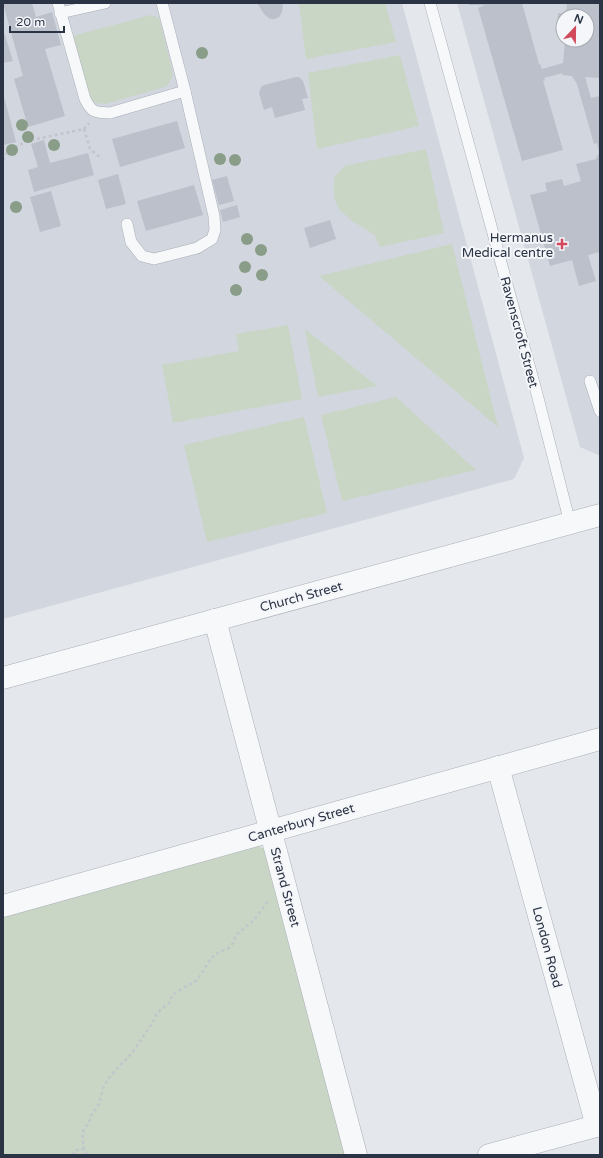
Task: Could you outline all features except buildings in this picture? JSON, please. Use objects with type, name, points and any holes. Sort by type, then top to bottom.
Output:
[{"type":"street","name":"Church Street","points":[[3,678],[600,515]]},
{"type":"street","name":"Strand Street","points":[[215,620],[356,1155]]},
{"type":"street","name":"Canterbury Street","points":[[3,906],[600,739]]},
{"type":"street","name":"London Road","points":[[498,767],[598,1126]]},
{"type":"street","points":[[489,1155],[598,1126]]},
{"type":"lane","points":[[105,3],[59,8],[85,99],[90,109],[97,112],[110,113],[185,91]]},
{"type":"lane","points":[[127,224],[131,242],[142,256],[154,259],[197,248],[212,239],[215,230],[214,216],[185,91],[162,3]]},
{"type":"lane","name":"Ravenscroft Street","points":[[430,3],[537,394],[570,523]]},
{"type":"lane","points":[[590,381],[600,411]]},
{"type":"path","points":[[3,160],[7,152],[27,141],[84,129],[97,112]]},
{"type":"path","points":[[84,129],[90,149],[102,159]]},
{"type":"path","points":[[87,1155],[84,1149],[82,1133],[99,1104],[104,1086],[111,1075],[132,1053],[153,1022],[157,1013],[169,1003],[175,993],[197,980],[210,959],[219,952],[229,948],[233,943],[236,934],[254,920],[268,901],[278,891],[286,890]]},
{"type":"path","points":[[73,1155],[75,1150],[84,1149]]},
{"type":"shaded area","points":[[3,3],[402,3],[524,458],[514,479],[3,619]]},
{"type":"shaded area","name":"Hermanus Medical centre","points":[[457,3],[600,3],[600,454],[598,455],[580,447]]},
{"type":"green space","points":[[299,3],[385,3],[396,42],[306,59]]},
{"type":"green space","points":[[151,15],[159,18],[172,69],[171,81],[165,87],[105,104],[95,103],[91,99],[73,38],[76,35]]},
{"type":"green space","points":[[400,55],[419,126],[317,149],[308,73]]},
{"type":"green space","points":[[426,149],[444,233],[380,247],[375,236],[352,221],[339,209],[334,197],[334,178],[344,166]]},
{"type":"green space","points":[[452,244],[498,427],[319,276]]},
{"type":"green space","points":[[288,325],[302,399],[173,423],[162,365],[239,351],[236,334]]},
{"type":"green space","points":[[305,329],[377,386],[318,397]]},
{"type":"green space","points":[[396,397],[476,470],[342,501],[321,415]]},
{"type":"green space","points":[[304,417],[327,513],[207,542],[184,445]]},
{"type":"green space","points":[[257,845],[266,850],[347,1155],[3,1155],[3,913]]},
{"type":"place","name":"Hermanus Medical centre","points":[[562,244]]}]
